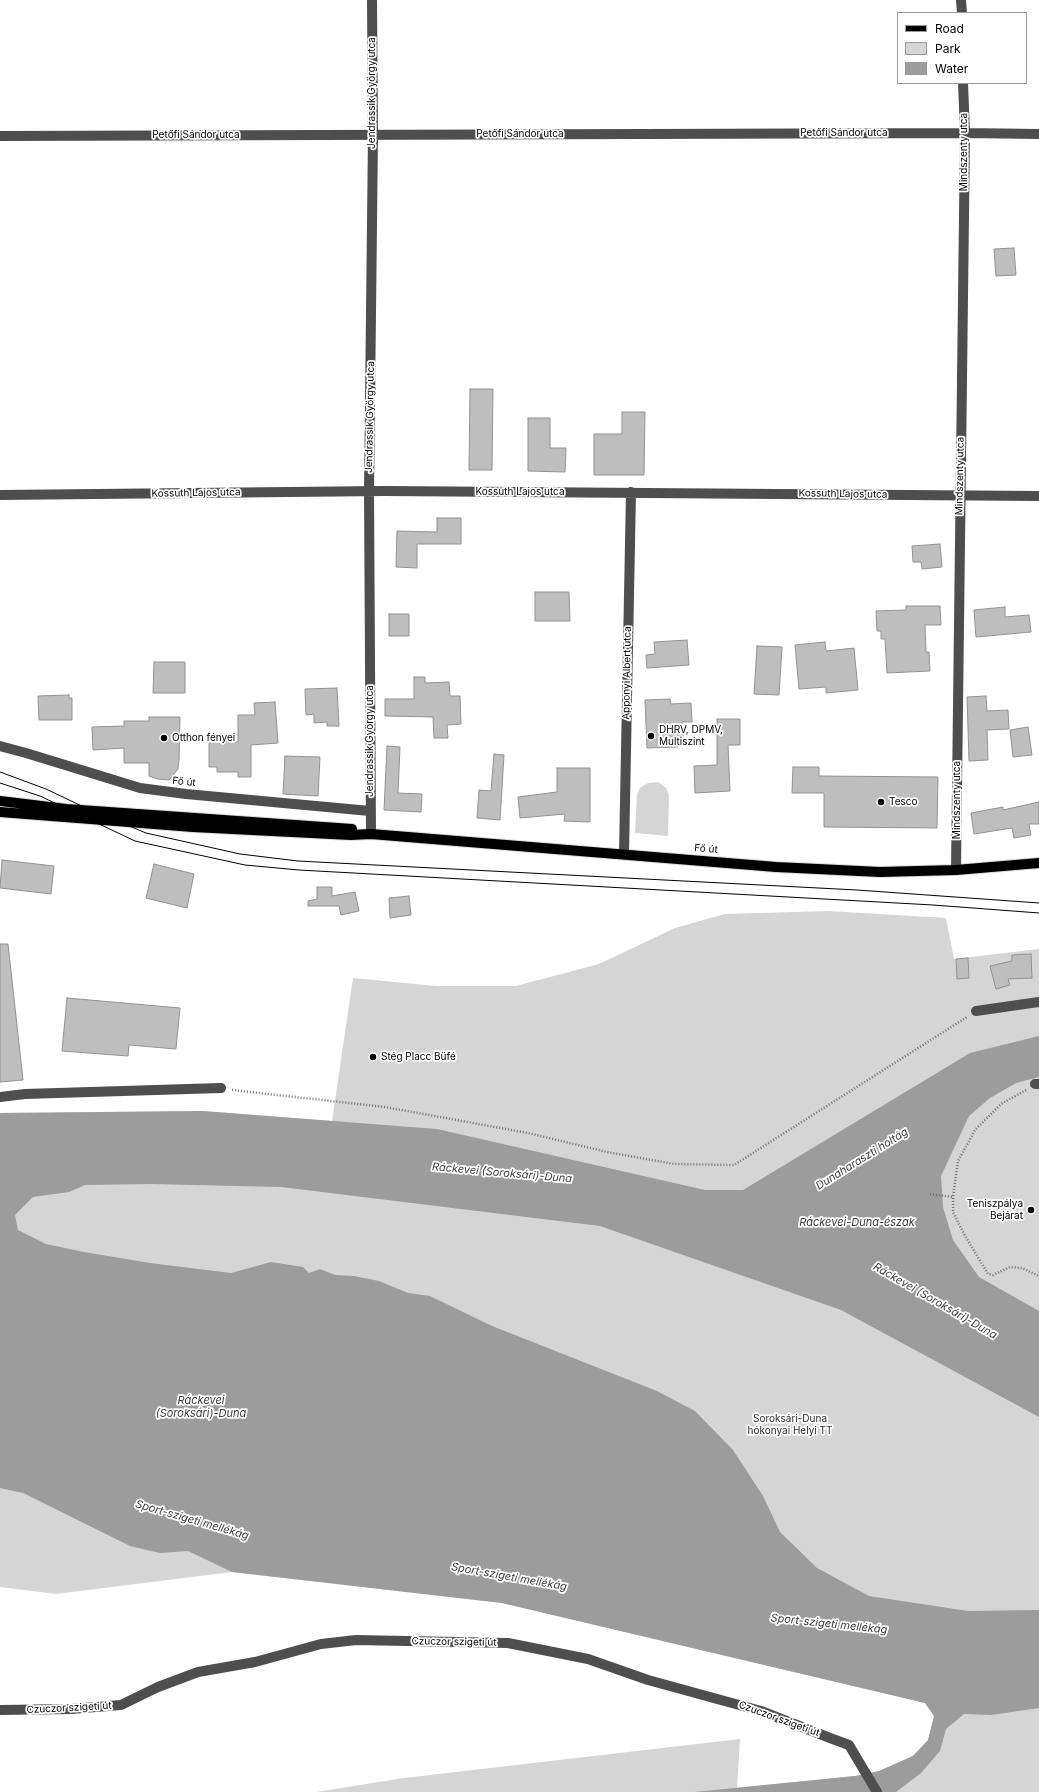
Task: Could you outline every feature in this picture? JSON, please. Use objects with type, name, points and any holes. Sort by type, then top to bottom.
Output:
[{"type":"main road","name":"Fő út","points":[[0,801],[66,809],[350,828],[371,834]]},
{"type":"main road","name":"Fő út","points":[[0,812],[193,827],[350,835],[371,834],[776,866],[873,871],[956,870],[1039,863]]},
{"type":"street","name":"Jendrassik György utca","points":[[371,834],[369,491],[373,134],[372,0]]},
{"type":"street","points":[[961,0],[962,12]]},
{"type":"street","name":"Mindszenty utca","points":[[956,870],[959,495],[965,133],[964,84]]},
{"type":"street","name":"Petőfi Sándor utca","points":[[0,136],[373,134],[1039,134]]},
{"type":"street","name":"Kossuth Lajos utca","points":[[0,495],[369,491],[1039,496]]},
{"type":"street","name":"Apponyi Albert utca","points":[[624,854],[631,492]]},
{"type":"street","name":"Fő út","points":[[0,746],[26,752],[140,788],[186,794],[370,810]]},
{"type":"street","points":[[976,1011],[1039,1002]]},
{"type":"street","points":[[0,1097],[25,1094],[221,1088]]},
{"type":"street","name":"Czuczor szigeti út","points":[[0,1710],[71,1709],[121,1705],[158,1687],[198,1672],[255,1662],[321,1644],[356,1640],[508,1643],[588,1659],[648,1680],[761,1711],[849,1745],[877,1792]]},
{"type":"path","points":[[221,1088],[385,1107],[528,1133],[607,1152],[674,1164],[734,1165],[976,1011]]},
{"type":"path","points":[[1037,1084],[1002,1104],[975,1130],[958,1161],[953,1197],[953,1212],[964,1234],[988,1274],[993,1275],[1010,1267],[1022,1268],[1039,1276]]},
{"type":"path","points":[[930,1194],[953,1197]]},
{"type":"green space","points":[[658,782],[666,788],[669,795],[668,836],[635,833],[637,794],[640,788],[648,783]]},
{"type":"green space","name":"Soroksári-Duna hókonyai Helyi TT","points":[[828,911],[946,918],[954,959],[1039,949],[1039,1792],[890,1792],[879,1771],[913,1756],[928,1740],[934,1716],[925,1703],[502,1603],[232,1572],[56,1594],[0,1587],[0,1113],[203,1111],[332,1121],[353,978],[436,986],[516,986],[599,964],[675,928],[725,914]]},
{"type":"green space","points":[[740,1739],[737,1788],[855,1776],[864,1792],[316,1792],[404,1778]]},
{"type":"water","name":"Ráckevei-Duna-észak","points":[[1039,1036],[1039,1077],[1016,1083],[990,1098],[969,1116],[941,1176],[943,1207],[953,1240],[979,1277],[1039,1311],[1039,1417],[841,1310],[600,1226],[281,1187],[151,1184],[85,1185],[69,1192],[33,1197],[15,1215],[18,1230],[46,1244],[84,1252],[150,1263],[231,1273],[271,1262],[303,1267],[309,1273],[320,1269],[335,1275],[354,1276],[379,1281],[408,1293],[430,1296],[492,1326],[657,1391],[695,1411],[733,1450],[763,1496],[780,1532],[817,1568],[869,1596],[968,1611],[1039,1610],[1039,1708],[991,1715],[964,1714],[946,1729],[940,1751],[921,1773],[896,1792],[694,1792],[855,1776],[879,1771],[913,1756],[928,1740],[934,1716],[925,1703],[502,1603],[232,1572],[188,1551],[160,1553],[130,1546],[23,1493],[0,1488],[0,1113],[203,1111],[437,1129],[705,1190],[743,1190],[970,1053]]},
{"type":"building","points":[[1014,248],[1016,275],[996,276],[994,249]]},
{"type":"building","points":[[470,389],[493,389],[492,470],[469,470]]},
{"type":"building","points":[[622,412],[645,412],[644,475],[594,475],[594,434],[622,434]]},
{"type":"building","points":[[528,418],[550,418],[550,448],[566,448],[565,472],[528,471]]},
{"type":"building","points":[[437,518],[461,518],[461,544],[417,544],[417,568],[396,567],[397,531],[437,532]]},
{"type":"building","points":[[940,544],[942,567],[922,569],[921,562],[913,562],[912,546]]},
{"type":"building","points":[[535,592],[569,592],[570,621],[535,621]]},
{"type":"building","points":[[906,606],[940,606],[941,625],[925,625],[926,652],[929,652],[930,671],[887,673],[885,639],[881,639],[881,631],[877,631],[876,611],[906,610]]},
{"type":"building","points":[[1005,607],[1005,617],[1029,615],[1031,632],[976,637],[974,610]]},
{"type":"building","points":[[389,614],[409,614],[409,636],[389,636]]},
{"type":"building","points":[[687,640],[689,665],[647,668],[646,655],[655,654],[654,642]]},
{"type":"building","points":[[825,642],[826,651],[854,648],[858,690],[826,693],[826,687],[799,689],[795,645]]},
{"type":"building","points":[[757,646],[782,647],[779,695],[754,694]]},
{"type":"building","points":[[154,662],[185,662],[185,693],[153,693]]},
{"type":"building","points":[[414,677],[425,677],[425,683],[449,682],[450,696],[460,696],[461,724],[447,725],[448,738],[434,738],[433,717],[385,716],[385,699],[414,699]]},
{"type":"building","points":[[337,688],[339,726],[327,726],[327,722],[314,723],[314,714],[306,715],[305,689]]},
{"type":"building","points":[[69,695],[69,698],[72,698],[72,720],[39,720],[38,696]]},
{"type":"building","points":[[986,696],[987,711],[1008,710],[1009,729],[987,730],[988,760],[969,761],[967,697]]},
{"type":"building","points":[[670,699],[671,704],[691,703],[692,722],[682,722],[683,737],[678,737],[678,747],[647,748],[645,700]]},
{"type":"building","points":[[275,702],[278,743],[251,745],[251,777],[238,777],[238,772],[217,772],[217,767],[209,767],[209,741],[238,742],[238,715],[255,715],[254,703]]},
{"type":"building","points":[[149,717],[180,717],[178,769],[169,780],[149,776],[149,763],[124,763],[124,748],[93,750],[92,727],[124,726],[124,721],[149,721]]},
{"type":"building","points":[[717,719],[740,719],[740,745],[728,745],[730,791],[695,793],[694,766],[717,765]]},
{"type":"building","points":[[1028,727],[1032,755],[1013,757],[1010,730]]},
{"type":"building","points":[[387,746],[400,747],[398,793],[422,794],[421,812],[384,810]]},
{"type":"building","points":[[494,754],[504,755],[500,820],[477,818],[479,790],[491,791]]},
{"type":"building","points":[[285,756],[320,757],[318,796],[283,794]]},
{"type":"building","name":"Tesco","points":[[793,767],[819,767],[819,776],[938,777],[937,828],[824,827],[824,793],[792,793]]},
{"type":"building","points":[[557,768],[590,768],[590,822],[564,821],[565,814],[520,818],[518,797],[557,792]]},
{"type":"building","points":[[1039,802],[1039,824],[1029,824],[1031,835],[1014,838],[1012,828],[974,834],[971,813],[1003,807],[1003,810]]},
{"type":"building","points":[[2,860],[54,866],[51,894],[0,888]]},
{"type":"building","points":[[154,864],[194,874],[187,908],[146,898]]},
{"type":"building","points":[[317,887],[332,887],[332,896],[355,892],[359,911],[341,915],[339,906],[308,906],[308,901],[317,899]]},
{"type":"building","points":[[409,896],[411,915],[390,918],[389,898]]},
{"type":"building","points":[[0,944],[8,944],[23,1080],[0,1082]]},
{"type":"building","points":[[1031,954],[1032,978],[1008,979],[1010,985],[996,989],[990,966],[1012,961],[1012,955]]},
{"type":"building","points":[[968,958],[969,978],[957,979],[956,959]]},
{"type":"building","points":[[67,998],[180,1008],[176,1049],[129,1045],[128,1056],[62,1051]]},
{"type":"tram line","points":[[0,772],[46,789],[88,809],[146,833],[240,854],[298,861],[857,890],[1039,903]]},
{"type":"tram line","points":[[0,783],[40,796],[135,841],[245,865],[299,870],[933,905],[1039,913]]},
{"type":"place","name":"DHRV, DPMV, Multiszint","points":[[651,736]]},
{"type":"place","name":"Otthon fényei","points":[[164,738]]},
{"type":"place","name":"Tesco","points":[[881,802]]},
{"type":"place","name":"Stég Placc Büfé","points":[[373,1057]]},
{"type":"place","name":"Teniszpálya Bejárat","points":[[1031,1210]]},
{"type":"water label","name":"Dunaharaszti holtág","points":[[862,1159]]},
{"type":"water label","name":"Ráckevei (Soroksári)-Duna","points":[[502,1173]]},
{"type":"water label","name":"Ráckevei (Soroksári)-Duna","points":[[935,1301]]},
{"type":"water label","name":"Ráckevei (Soroksári)-Duna","points":[[201,1407]]},
{"type":"water label","name":"Sport-szigeti mellékág","points":[[192,1520]]},
{"type":"water label","name":"Sport-szigeti mellékág","points":[[509,1577]]},
{"type":"water label","name":"Sport-szigeti mellékág","points":[[829,1624]]}]
